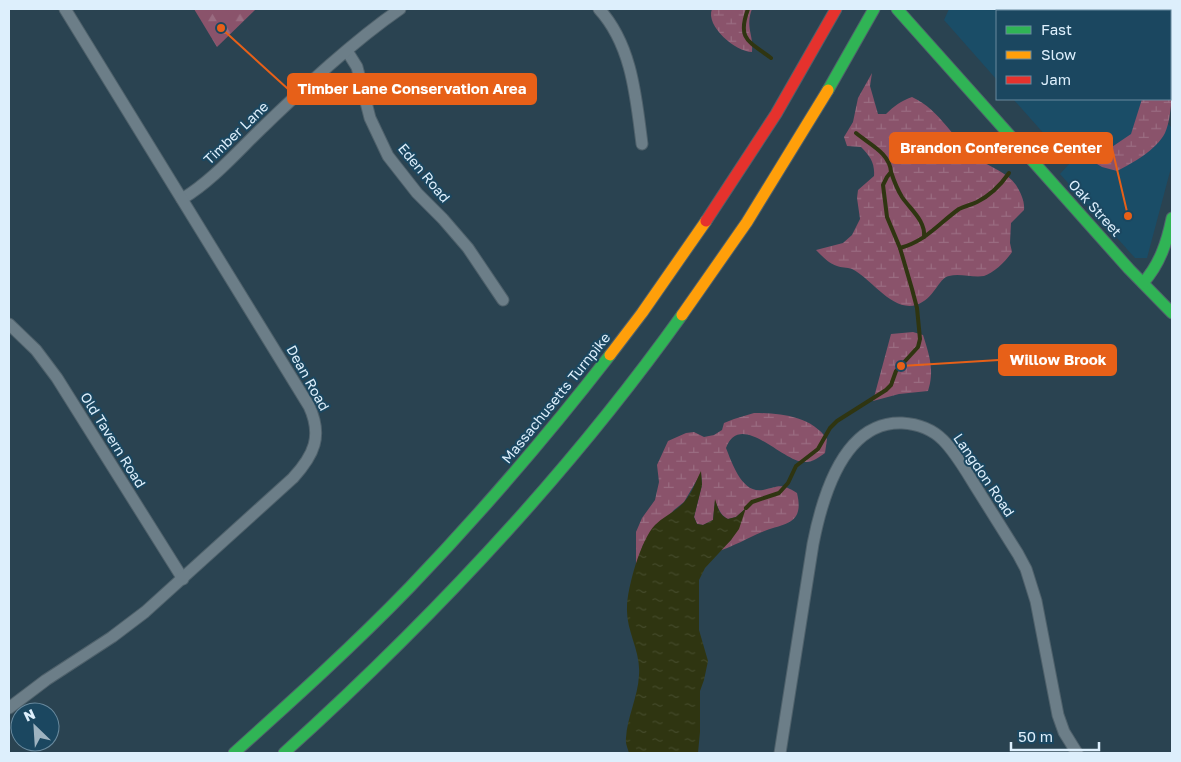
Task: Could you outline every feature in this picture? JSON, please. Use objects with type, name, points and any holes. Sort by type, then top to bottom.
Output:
[{"type":"main road","name":"Massachusetts Turnpike","points":[[234,753],[328,669],[389,610],[478,516],[584,389],[652,300],[716,208],[785,98],[836,9]]},
{"type":"main road","points":[[284,753],[373,672],[464,580],[522,515],[606,415],[685,311],[735,240],[796,144],[874,9]]},
{"type":"main road","name":"Oak Street","points":[[897,9],[1142,283],[1172,313]]},
{"type":"main road","points":[[1142,283],[1158,265],[1172,218]]},
{"type":"street","name":"Dean Road","points":[[9,708],[46,680],[131,623],[162,598],[293,478],[312,452],[316,435],[316,425],[309,406],[65,9]]},
{"type":"street","name":"Timber Lane","points":[[182,199],[213,176],[280,111],[347,51],[378,24],[400,9]]},
{"type":"street","points":[[599,9],[613,27],[625,54],[636,100],[642,144]]},
{"type":"street","name":"Eden Road","points":[[347,51],[357,68],[370,118],[388,156],[417,192],[468,248],[503,300]]},
{"type":"street","name":"Old Tavern Road","points":[[9,324],[36,350],[57,378],[183,579]]},
{"type":"street","name":"Langdon Road","points":[[780,753],[813,544],[824,502],[837,470],[854,442],[879,426],[892,423],[908,423],[935,433],[944,441],[962,464],[1022,562],[1029,577],[1036,601],[1058,715],[1064,732],[1077,753]]},
{"type":"shaded area","points":[[949,9],[1058,10],[996,10],[996,79],[944,20]]},
{"type":"shaded area","points":[[1014,100],[1145,100],[1172,128],[1172,164],[1147,258],[1135,258],[1060,174],[1070,163]]},
{"type":"green space","points":[[194,9],[256,9],[217,47]]},
{"type":"green space","points":[[712,9],[752,9],[749,26],[752,52],[738,48],[723,37],[713,23]]},
{"type":"green space","points":[[1171,68],[1173,86],[1168,125],[1165,133],[1156,145],[1144,155],[1117,171],[1102,167],[1092,161],[1092,158],[1103,153],[1131,134],[1142,100],[1171,100]]},
{"type":"green space","points":[[872,73],[870,86],[878,114],[886,114],[904,100],[912,97],[922,103],[939,118],[970,152],[1004,173],[1016,185],[1024,204],[1024,210],[1011,223],[1010,243],[1012,252],[1000,266],[984,276],[949,276],[942,281],[928,298],[916,305],[907,306],[899,304],[882,293],[859,273],[831,263],[816,250],[843,243],[852,235],[860,219],[857,198],[858,190],[874,176],[873,163],[867,154],[861,147],[847,146],[844,137],[853,122],[858,98]]},
{"type":"green space","points":[[913,332],[923,335],[929,356],[931,376],[928,391],[899,394],[873,401],[891,334]]},
{"type":"green space","points":[[754,413],[794,417],[812,425],[827,439],[825,453],[810,462],[795,460],[762,441],[741,434],[733,438],[726,448],[739,476],[749,487],[763,490],[784,487],[797,493],[799,504],[795,517],[790,522],[719,551],[731,540],[745,509],[736,517],[728,519],[721,514],[715,501],[713,520],[703,525],[697,524],[694,517],[702,485],[701,473],[684,502],[674,510],[643,545],[636,565],[636,532],[642,518],[655,500],[659,482],[657,465],[668,441],[686,433],[694,432],[704,437],[714,435],[722,430],[724,423]]},
{"type":"water","points":[[701,471],[702,485],[694,517],[697,524],[703,525],[713,520],[715,499],[721,513],[728,519],[736,517],[746,508],[739,529],[705,568],[699,580],[699,630],[708,661],[700,691],[698,753],[629,753],[626,742],[628,722],[637,691],[639,675],[638,658],[627,616],[632,577],[640,552],[650,532],[655,525],[685,501]]},
{"type":"waterway","points":[[748,9],[744,33],[751,43],[771,58]]},
{"type":"waterway","points":[[746,508],[752,502],[779,493],[788,483],[796,466],[818,449],[830,428],[837,421],[886,390],[891,385],[896,371],[918,347],[920,339],[917,308],[900,248],[887,217],[883,185],[891,172],[890,165],[883,154],[856,133]]},
{"type":"waterway","points":[[891,172],[902,197],[920,220],[923,226],[924,237]]},
{"type":"waterway","points":[[900,248],[925,237],[959,209],[987,196],[999,186],[1009,173]]},
{"type":"traffic: fast","points":[[828,90],[874,9]]},
{"type":"traffic: fast","points":[[897,9],[1129,269],[1172,313]]},
{"type":"traffic: fast","points":[[1143,283],[1154,268],[1162,252],[1172,218]]},
{"type":"traffic: fast","points":[[284,753],[392,651],[495,544],[592,433],[682,315]]},
{"type":"traffic: fast","points":[[234,753],[346,651],[389,609],[513,474],[610,355]]},
{"type":"traffic: slow","points":[[682,315],[747,222],[828,90]]},
{"type":"traffic: slow","points":[[610,355],[642,313],[706,221]]},
{"type":"traffic: jam","points":[[706,221],[776,114],[836,9]]},
{"type":"place","name":"Timber Lane Conservation Area","points":[[221,28]]},
{"type":"place","name":"Brandon Conference Center","points":[[1128,216]]},
{"type":"place","name":"Willow Brook","points":[[901,366]]}]
